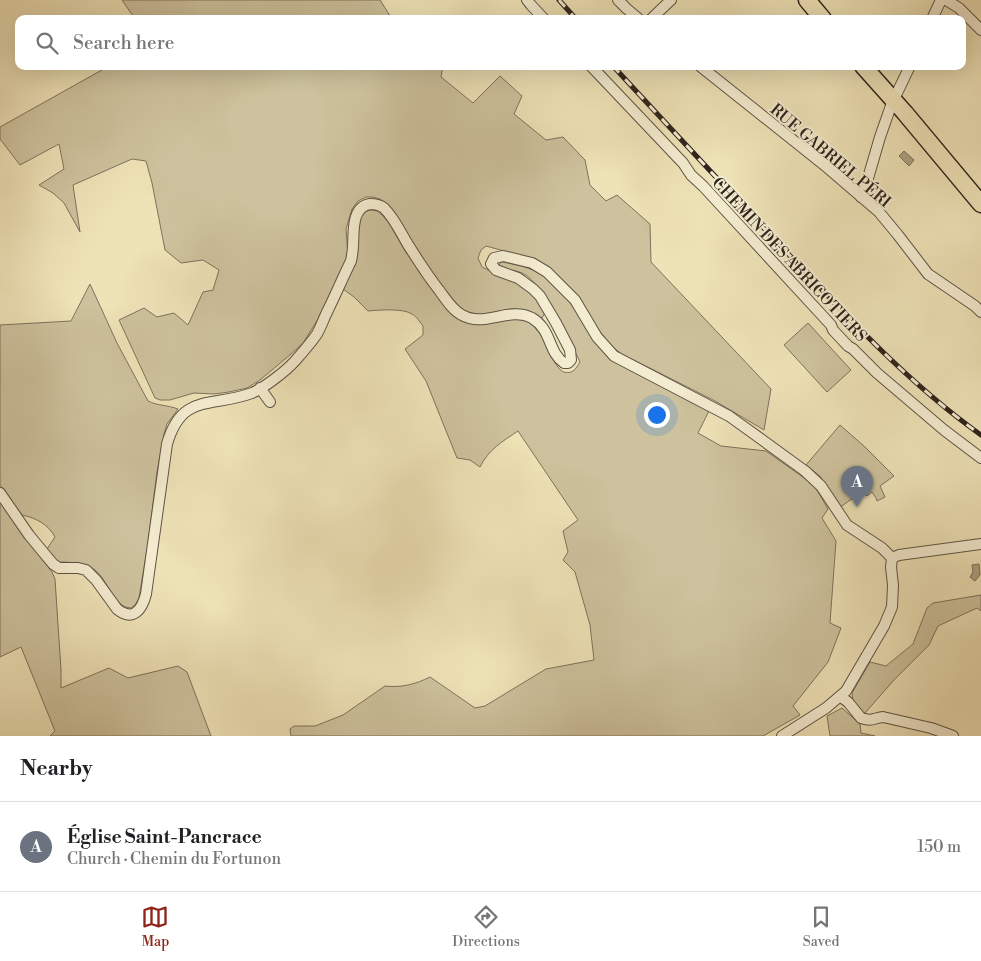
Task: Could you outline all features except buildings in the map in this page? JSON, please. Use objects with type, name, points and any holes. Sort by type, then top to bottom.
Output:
[{"type":"main road","points":[[806,0],[819,15]]},
{"type":"main road","points":[[867,70],[981,204]]},
{"type":"street","points":[[527,0],[540,15]]},
{"type":"street","points":[[618,0],[634,15]]},
{"type":"street","points":[[655,15],[671,0]]},
{"type":"street","points":[[934,15],[941,0]]},
{"type":"street","points":[[946,0],[959,8],[981,30]]},
{"type":"street","name":"CHEMIN DES ABRICOTIERS","points":[[595,70],[683,163],[691,174],[825,318],[848,346],[911,403],[981,458]]},
{"type":"street","name":"RUE GABRIEL PÉRI","points":[[705,70],[823,164],[879,212],[928,274],[981,312]]},
{"type":"street","points":[[861,197],[893,100],[908,70]]},
{"type":"street","points":[[0,493],[29,535],[53,564],[59,568],[86,570],[121,613],[134,613],[138,611],[146,594],[167,444],[178,418],[192,408],[203,404],[231,399],[253,392],[269,383],[294,362],[317,335],[351,261],[357,215],[365,205],[371,204],[383,207],[434,283],[461,315],[475,319],[513,314],[527,316],[543,326],[558,356],[564,363],[568,363],[571,360],[570,350],[540,296],[518,278],[496,270],[491,264],[494,258],[503,256],[532,263],[547,272],[576,300],[597,337],[614,356],[728,416],[769,444],[806,471],[821,486],[847,525],[882,548],[892,558]]},
{"type":"street","points":[[260,388],[270,402]]},
{"type":"street","points":[[892,558],[899,555],[981,544]]},
{"type":"street","points":[[782,736],[826,708],[846,691],[880,633],[892,607],[892,558]]},
{"type":"street","points":[[841,697],[848,702],[861,718],[872,720],[883,717],[931,728],[953,736]]},
{"type":"shaded area","points":[[122,0],[380,0],[389,15],[132,15]]},
{"type":"shaded area","points":[[102,70],[442,70],[441,77],[473,103],[500,76],[522,96],[514,114],[546,140],[563,137],[585,160],[590,185],[606,201],[617,195],[650,224],[651,262],[771,389],[764,430],[715,401],[622,354],[611,346],[574,291],[550,268],[533,259],[486,246],[481,250],[478,258],[482,267],[517,282],[536,297],[546,311],[542,318],[518,309],[478,315],[464,311],[449,296],[386,203],[372,197],[366,197],[358,201],[352,209],[346,229],[348,255],[336,287],[303,343],[260,380],[247,388],[214,394],[194,393],[170,400],[160,400],[155,398],[119,320],[144,308],[157,317],[174,313],[188,325],[203,292],[213,290],[219,270],[203,260],[181,263],[165,250],[146,161],[132,159],[73,185],[80,232],[64,203],[53,193],[39,185],[64,169],[59,144],[20,165],[0,139],[0,127]]},
{"type":"shaded area","points":[[904,151],[914,160],[909,166],[899,156]]},
{"type":"shaded area","points":[[366,211],[377,211],[389,223],[405,251],[446,307],[456,317],[497,317],[528,321],[539,329],[558,368],[565,372],[573,371],[580,362],[555,314],[539,289],[524,274],[501,268],[499,264],[502,262],[519,265],[533,270],[549,278],[561,291],[580,316],[599,347],[613,359],[710,409],[698,433],[721,446],[766,451],[814,485],[828,509],[822,518],[836,541],[830,623],[841,628],[828,662],[793,706],[800,715],[763,736],[291,736],[290,729],[294,726],[315,726],[343,715],[385,686],[408,685],[430,677],[475,708],[485,706],[546,669],[594,660],[590,625],[575,572],[563,560],[568,552],[563,531],[578,520],[518,431],[501,442],[483,461],[480,467],[470,460],[457,458],[426,381],[405,349],[423,335],[423,326],[415,316],[408,312],[391,310],[368,311],[343,289],[361,217]]},
{"type":"shaded area","points":[[90,284],[117,343],[148,401],[178,409],[167,424],[164,434],[139,598],[131,608],[125,607],[116,599],[100,575],[91,567],[76,563],[56,562],[45,552],[55,537],[52,532],[41,522],[22,515],[0,485],[0,325],[71,321]]},
{"type":"shaded area","points":[[808,323],[851,370],[827,392],[784,345]]},
{"type":"shaded area","points":[[840,425],[894,476],[880,486],[885,497],[877,501],[872,492],[867,496],[863,491],[839,508],[820,476],[806,465]]},
{"type":"shaded area","points":[[0,501],[52,572],[55,579],[61,688],[109,668],[128,678],[178,666],[187,672],[211,736],[50,736],[55,731],[21,647],[0,657]]},
{"type":"shaded area","points":[[979,564],[980,575],[975,581],[970,577],[973,572],[972,565]]},
{"type":"shaded area","points":[[981,595],[981,611],[977,608],[938,626],[929,645],[865,713],[858,710],[853,701],[852,693],[870,662],[886,666],[913,644],[927,608],[933,603]]},
{"type":"shaded area","points":[[842,708],[860,724],[861,733],[875,736],[830,736],[827,716]]},
{"type":"railway","points":[[559,0],[572,15]]},
{"type":"railway","points":[[617,70],[748,212],[860,329],[906,374],[955,416],[981,435]]},
{"type":"place","name":"Église Saint-Pancrace","points":[[857,507]]}]
